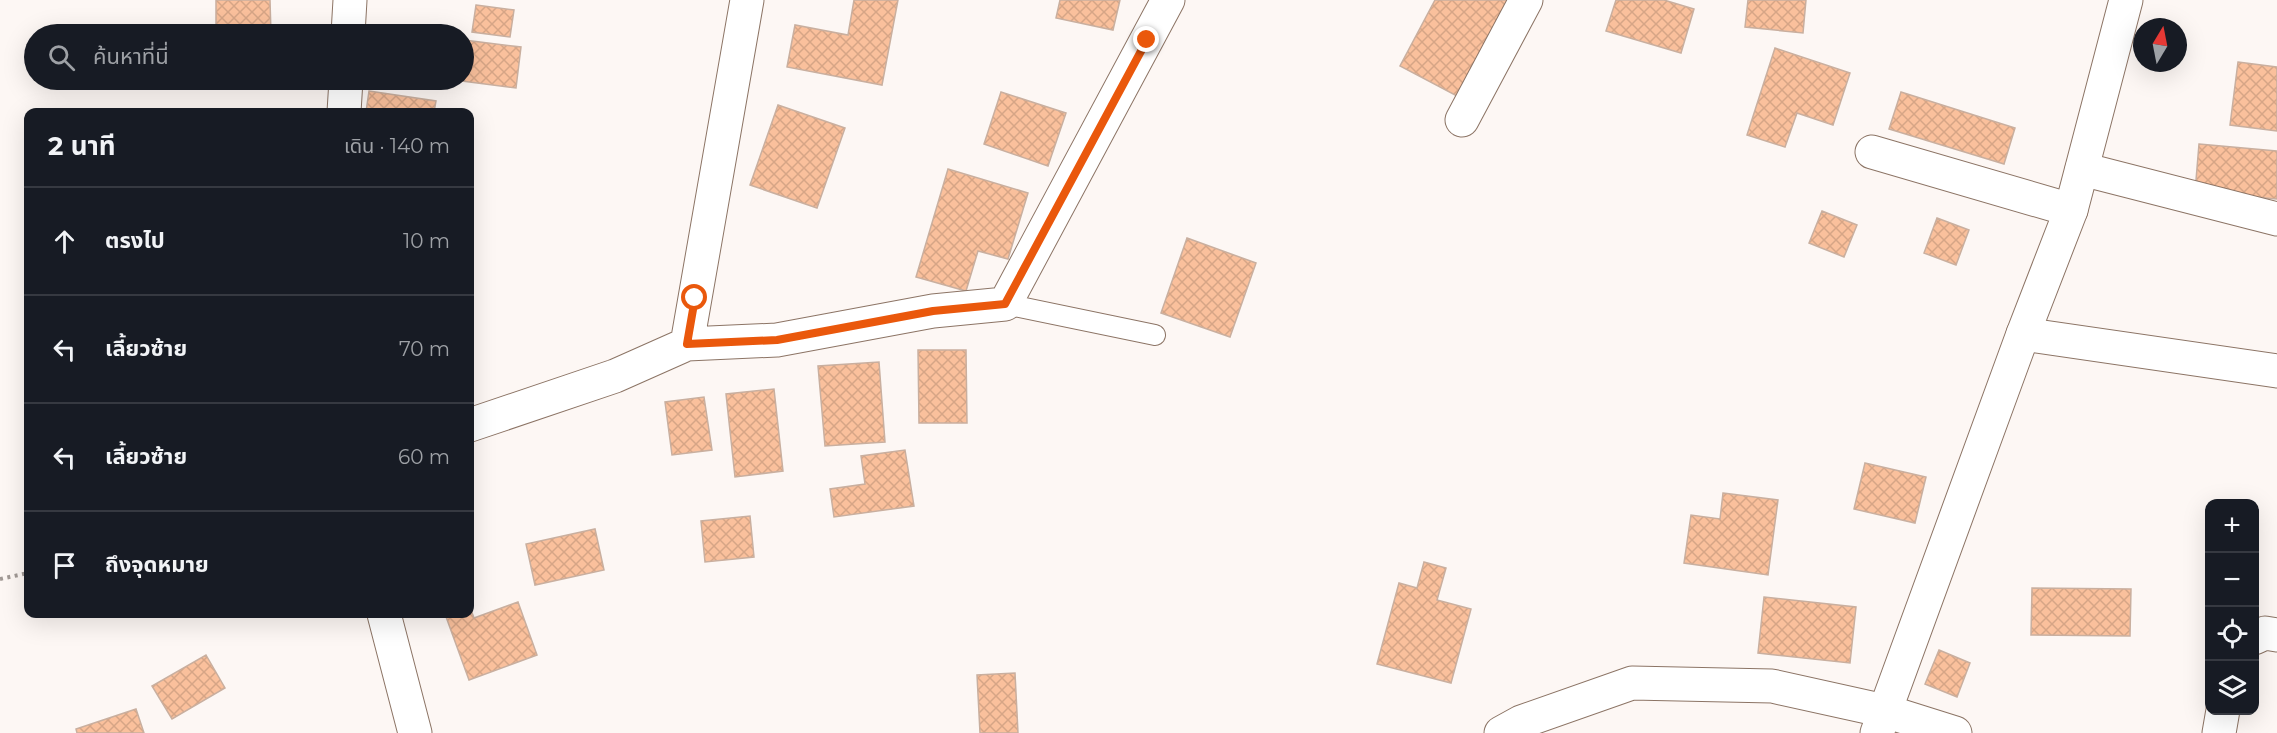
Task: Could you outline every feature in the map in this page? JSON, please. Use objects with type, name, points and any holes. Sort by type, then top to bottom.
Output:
[{"type":"street","points":[[349,24],[351,0]]},
{"type":"street","points":[[687,344],[747,0]]},
{"type":"street","points":[[474,423],[615,376],[687,344],[777,340],[933,311],[1005,304],[1168,0]]},
{"type":"street","points":[[1462,120],[1526,0]]},
{"type":"street","points":[[1881,722],[2023,334],[2071,210],[2126,0]]},
{"type":"street","points":[[344,108],[345,90]]},
{"type":"street","points":[[1872,152],[2071,210]]},
{"type":"street","points":[[2082,169],[2277,219]]},
{"type":"street","points":[[2023,334],[2277,371]]},
{"type":"street","points":[[385,618],[415,733]]},
{"type":"street","points":[[2259,636],[2265,633],[2277,635]]},
{"type":"street","points":[[1502,733],[1521,722],[1632,683],[1772,686],[1881,722],[1954,733]]},
{"type":"street","points":[[2219,733],[2222,715]]},
{"type":"lane","points":[[1005,304],[1155,335]]},
{"type":"path","points":[[0,579],[24,574]]},
{"type":"building","points":[[216,0],[270,0],[271,24],[216,24]]},
{"type":"building","points":[[854,0],[898,0],[882,85],[787,67],[795,25],[848,35]]},
{"type":"building","points":[[1060,0],[1120,0],[1113,30],[1056,18]]},
{"type":"building","points":[[1435,0],[1508,0],[1457,96],[1400,66]]},
{"type":"building","points":[[1616,0],[1664,0],[1694,9],[1681,53],[1606,31]]},
{"type":"building","points":[[1748,0],[1806,0],[1803,33],[1745,27]]},
{"type":"building","points":[[476,5],[514,10],[510,37],[474,32]]},
{"type":"building","points":[[474,41],[521,47],[516,88],[474,83]]},
{"type":"building","points":[[1775,48],[1850,73],[1833,125],[1797,113],[1785,147],[1747,135]]},
{"type":"building","points":[[2238,62],[2277,67],[2277,131],[2230,125]]},
{"type":"building","points":[[369,91],[436,101],[435,108],[367,108]]},
{"type":"building","points":[[1001,92],[1066,113],[1048,166],[984,144]]},
{"type":"building","points":[[1901,92],[2015,128],[2004,164],[1889,129]]},
{"type":"building","points":[[778,105],[845,128],[817,208],[750,185]]},
{"type":"building","points":[[2199,144],[2277,151],[2277,199],[2195,192]]},
{"type":"building","points":[[948,169],[1028,193],[1008,259],[978,251],[966,291],[916,277]]},
{"type":"building","points":[[1822,211],[1857,225],[1844,257],[1809,243]]},
{"type":"building","points":[[1937,218],[1969,230],[1956,265],[1924,253]]},
{"type":"building","points":[[1187,238],[1256,263],[1230,337],[1161,313]]},
{"type":"building","points":[[918,350],[966,350],[967,423],[919,423]]},
{"type":"building","points":[[879,362],[885,442],[825,446],[818,366]]},
{"type":"building","points":[[774,389],[783,471],[735,477],[726,394]]},
{"type":"building","points":[[704,397],[712,450],[672,455],[665,402]]},
{"type":"building","points":[[905,450],[914,506],[834,517],[830,489],[865,484],[861,456]]},
{"type":"building","points":[[1865,463],[1926,477],[1915,523],[1854,509]]},
{"type":"building","points":[[1723,493],[1778,500],[1768,575],[1684,563],[1691,515],[1720,519]]},
{"type":"building","points":[[750,516],[754,557],[705,562],[701,521]]},
{"type":"building","points":[[595,529],[604,570],[535,585],[526,544]]},
{"type":"building","points":[[1424,562],[1446,568],[1437,600],[1471,609],[1451,683],[1377,664],[1399,583],[1417,588]]},
{"type":"building","points":[[2032,588],[2131,589],[2130,636],[2031,635]]},
{"type":"building","points":[[1764,597],[1856,607],[1850,663],[1758,653]]},
{"type":"building","points":[[518,602],[537,655],[469,680],[446,618],[474,618]]},
{"type":"building","points":[[1939,650],[1970,663],[1957,697],[1925,684]]},
{"type":"building","points":[[206,655],[225,688],[172,719],[152,686]]},
{"type":"building","points":[[1015,673],[1018,733],[980,733],[977,675]]},
{"type":"building","points":[[136,709],[144,733],[77,733],[76,729]]},
{"type":"route","points":[[695,298],[687,344],[777,340],[933,311],[1005,304],[1147,40]]}]
